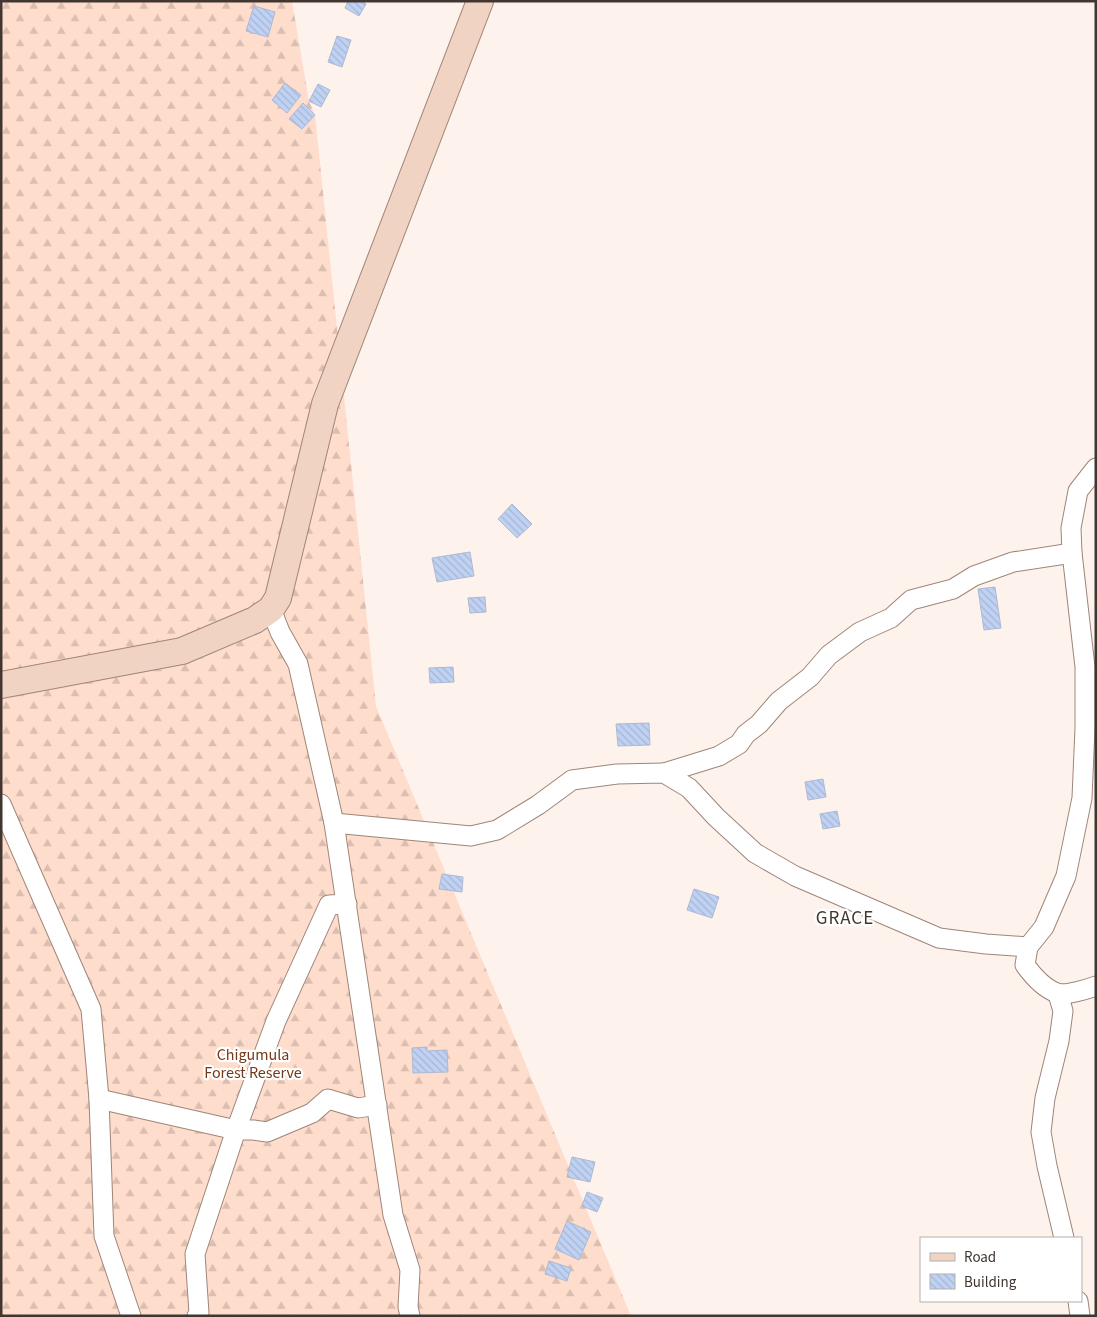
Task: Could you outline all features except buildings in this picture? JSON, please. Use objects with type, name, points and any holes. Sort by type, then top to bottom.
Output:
[{"type":"street","points":[[1,685],[182,651],[255,620],[271,610],[278,598],[325,404],[480,1]]},
{"type":"street","points":[[1096,468],[1078,491],[1071,528],[1072,553],[1085,667],[1082,798],[1066,876],[1044,927],[1028,947],[1025,965],[1036,980],[1058,994],[1087,990],[1096,986]]},
{"type":"street","points":[[334,823],[471,836],[497,830],[538,805],[572,780],[617,774],[664,773],[719,756],[739,744],[746,734],[779,701],[810,676],[829,656],[860,632],[891,618],[911,600],[952,589],[974,576],[1013,562],[1072,553]]},
{"type":"street","points":[[271,610],[280,632],[298,664],[334,823],[393,1215],[410,1270],[408,1307],[410,1316]]},
{"type":"street","points":[[664,773],[689,788],[716,817],[755,853],[795,876],[939,938],[1028,947]]},
{"type":"street","points":[[1,804],[91,1009],[99,1099],[104,1236],[131,1316]]},
{"type":"street","points":[[197,1316],[199,1313],[195,1254],[236,1130],[276,1021],[329,906],[347,904]]},
{"type":"street","points":[[1058,994],[1063,1012],[1059,1041],[1045,1098],[1041,1132],[1064,1237]]},
{"type":"street","points":[[99,1099],[236,1130],[267,1132],[312,1113],[328,1099],[358,1108],[377,1105]]},
{"type":"street","points":[[1078,1302],[1080,1316]]},
{"type":"green space","name":"Chigumula Forest Reserve","points":[[1,1],[292,1],[309,101],[315,115],[376,706],[631,1316],[1,1316]]},
{"type":"district","name":"GRACE","points":[[845,917]]}]
